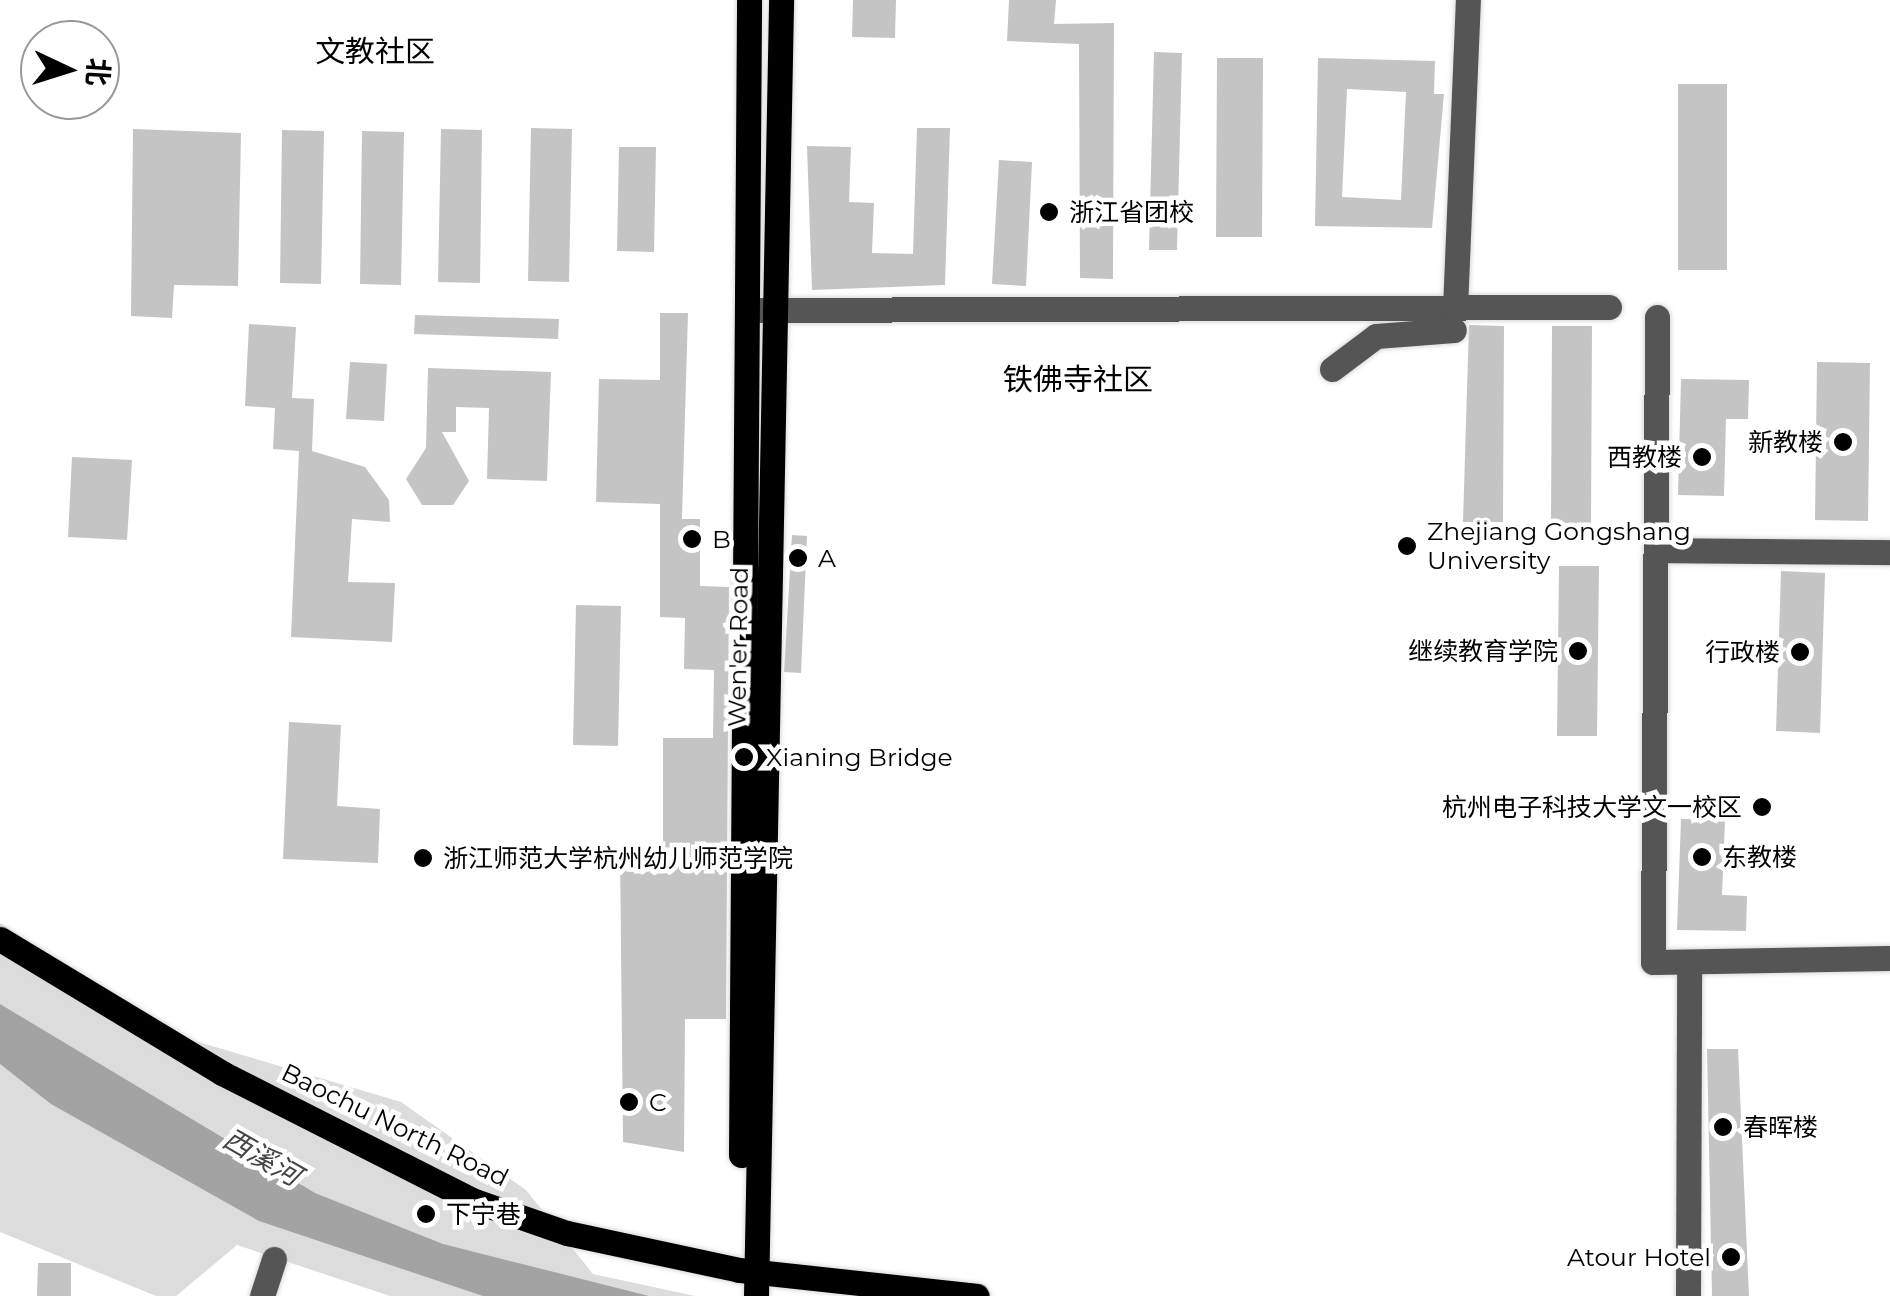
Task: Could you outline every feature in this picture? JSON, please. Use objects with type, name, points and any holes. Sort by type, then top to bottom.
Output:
[{"type":"main road","name":"Wen'er Road","points":[[749,0],[762,309]]},
{"type":"main road","name":"Wen'er Road","points":[[747,1284],[762,309],[781,0]]},
{"type":"main road","name":"Baochu North Road","points":[[0,940],[222,1073],[472,1200],[567,1233],[747,1284],[977,1296]]},
{"type":"street","points":[[1455,319],[1468,0]]},
{"type":"street","points":[[762,309],[1455,319],[1609,307]]},
{"type":"street","points":[[1657,317],[1654,962],[1890,958]]},
{"type":"street","points":[[1332,369],[1376,336],[1455,319]]},
{"type":"street","points":[[1657,550],[1890,552]]},
{"type":"street","points":[[1688,1296],[1689,962]]},
{"type":"street","points":[[262,1296],[274,1259]]},
{"type":"shaded area","points":[[0,923],[168,1033],[401,1102],[526,1190],[593,1274],[695,1296],[390,1296],[237,1245],[176,1296],[156,1296],[0,1232]]},
{"type":"shaded area","points":[[0,1004],[315,1193],[443,1244],[649,1296],[483,1296],[259,1221],[51,1104],[0,1064]]},
{"type":"building","points":[[853,0],[896,0],[895,38],[852,37]]},
{"type":"building","points":[[1009,0],[1056,0],[1054,24],[1114,23],[1113,279],[1080,278],[1079,44],[1007,41]]},
{"type":"building","points":[[1154,52],[1182,53],[1177,250],[1149,250]]},
{"type":"building","points":[[1217,58],[1263,58],[1262,237],[1216,237]]},
{"type":"building","points":[[1318,58],[1435,61],[1434,94],[1444,94],[1432,228],[1315,226]],"holes":[[[1347,89],[1406,92],[1401,200],[1342,197]]]},
{"type":"building","points":[[1678,84],[1727,84],[1727,270],[1678,270]]},
{"type":"building","points":[[531,128],[572,129],[569,282],[528,281]]},
{"type":"building","points":[[917,128],[950,128],[945,285],[812,290],[807,146],[851,147],[849,202],[874,203],[872,253],[913,254]]},
{"type":"building","points":[[133,129],[241,133],[238,286],[174,285],[172,318],[131,316]]},
{"type":"building","points":[[441,129],[482,130],[480,283],[438,282]]},
{"type":"building","points":[[282,130],[324,131],[321,284],[280,283]]},
{"type":"building","points":[[362,131],[404,132],[401,285],[360,284]]},
{"type":"building","points":[[619,147],[656,147],[654,252],[617,251]]},
{"type":"building","points":[[999,160],[1032,162],[1026,286],[992,284]]},
{"type":"building","points":[[660,313],[688,313],[682,519],[700,519],[700,586],[729,587],[726,1019],[685,1019],[684,1152],[623,1142],[620,851],[663,852],[663,738],[713,738],[714,670],[684,669],[685,618],[660,617],[660,504],[596,502],[599,379],[660,380]]},
{"type":"building","points":[[415,315],[559,319],[558,339],[414,334]]},
{"type":"building","points":[[249,324],[296,327],[292,398],[314,399],[312,451],[365,467],[389,500],[390,522],[352,519],[348,582],[395,583],[392,642],[291,637],[299,451],[273,449],[275,408],[245,406]]},
{"type":"building","points":[[1469,325],[1504,326],[1503,522],[1463,522]]},
{"type":"building","points":[[1552,326],[1592,326],[1591,523],[1551,523]]},
{"type":"building","points":[[350,362],[387,364],[384,421],[346,419]]},
{"type":"building","name":"新教楼","points":[[1817,362],[1870,363],[1868,521],[1815,520]]},
{"type":"building","points":[[428,368],[551,372],[547,481],[487,479],[489,408],[456,407],[456,432],[442,432],[469,481],[453,505],[422,505],[406,479],[426,448]]},
{"type":"building","name":"西教楼","points":[[1681,379],[1749,380],[1748,419],[1726,419],[1724,496],[1678,495]]},
{"type":"building","points":[[72,457],[132,460],[127,540],[68,537]]},
{"type":"building","points":[[792,535],[807,536],[801,673],[784,672]]},
{"type":"building","name":"继续教育学院","points":[[1559,566],[1599,566],[1597,736],[1557,736]]},
{"type":"building","name":"行政楼","points":[[1781,571],[1825,573],[1820,733],[1776,731]]},
{"type":"building","points":[[576,605],[621,606],[618,746],[573,745]]},
{"type":"building","points":[[289,722],[341,725],[337,806],[380,809],[378,863],[283,859]]},
{"type":"building","name":"东教楼","points":[[1681,819],[1725,820],[1722,895],[1747,896],[1746,931],[1677,930]]},
{"type":"building","points":[[1707,1049],[1738,1049],[1749,1296],[1712,1296]]},
{"type":"building","points":[[38,1263],[71,1263],[71,1296],[37,1296]]},
{"type":"place","name":"浙江省团校","points":[[1049,212]]},
{"type":"place","name":"新教楼","points":[[1843,442]]},
{"type":"place","name":"西教楼","points":[[1702,457]]},
{"type":"place","name":"B","points":[[692,539]]},
{"type":"place","name":"Zhejiang Gongshang University","points":[[1407,546]]},
{"type":"place","name":"A","points":[[798,558]]},
{"type":"place","name":"继续教育学院","points":[[1578,651]]},
{"type":"place","name":"行政楼","points":[[1800,652]]},
{"type":"place","name":"Xianing Bridge","points":[[744,757]]},
{"type":"place","name":"杭州电子科技大学文一校区","points":[[1762,807]]},
{"type":"place","name":"东教楼","points":[[1702,857]]},
{"type":"place","name":"浙江师范大学杭州幼儿师范学院","points":[[423,858]]},
{"type":"place","name":"C","points":[[629,1102]]},
{"type":"place","name":"春晖楼","points":[[1723,1127]]},
{"type":"place","name":"下宁巷","points":[[426,1214]]},
{"type":"place","name":"Atour Hotel","points":[[1731,1257]]},
{"type":"district","name":"文教社区","points":[[375,52]]},
{"type":"district","name":"铁佛寺社区","points":[[1078,380]]},
{"type":"water label","name":"西溪河","points":[[262,1157]]}]
